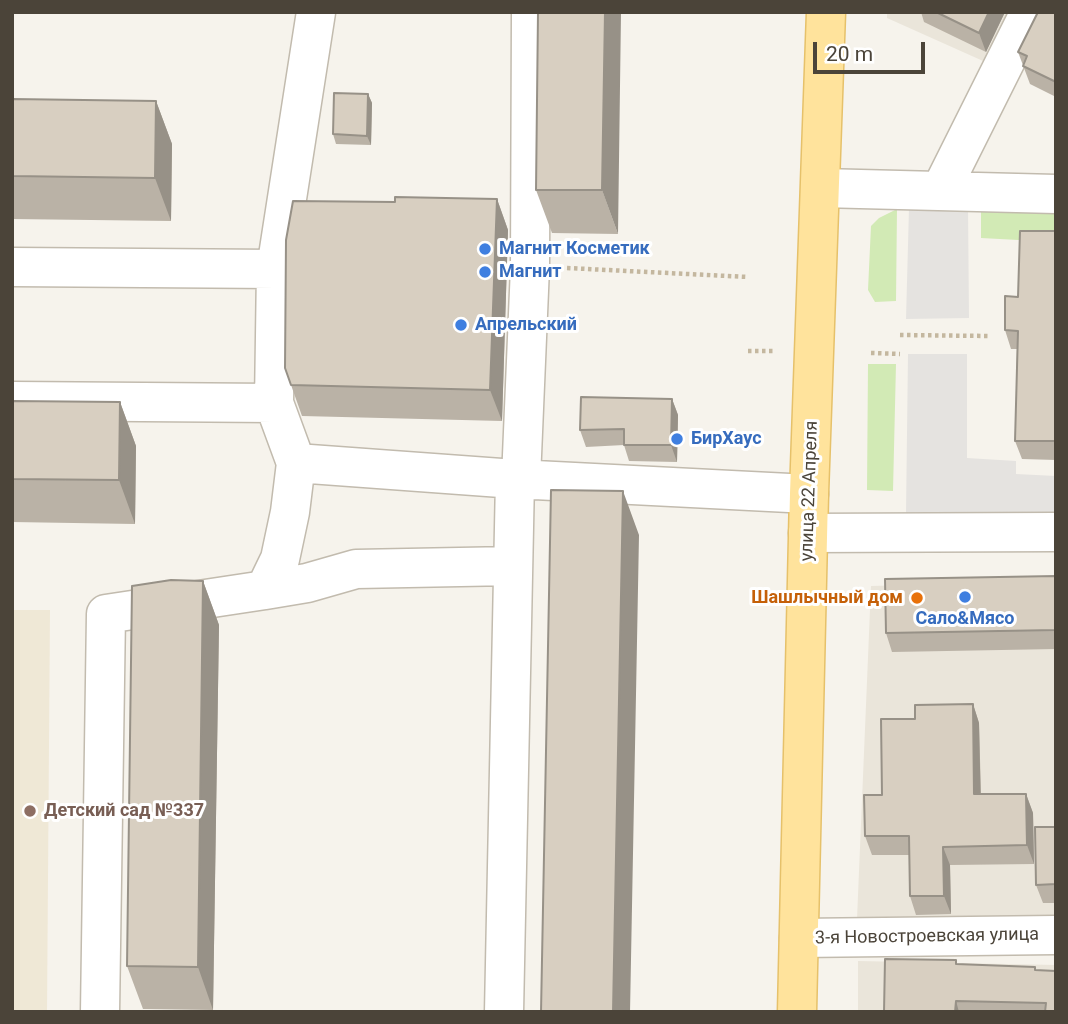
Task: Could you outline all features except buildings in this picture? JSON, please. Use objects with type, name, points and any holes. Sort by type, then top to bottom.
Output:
[{"type":"main road","name":"улица 22 Апреля","points":[[797,1012],[809,494],[825,12]]},
{"type":"street","points":[[265,590],[280,559],[290,512],[296,463],[274,403],[276,270],[316,12]]},
{"type":"street","points":[[504,1012],[512,566],[530,267],[531,12]]},
{"type":"street","points":[[941,190],[1030,12]]},
{"type":"street","points":[[821,188],[1056,194]]},
{"type":"street","points":[[12,267],[276,270]]},
{"type":"street","points":[[12,401],[274,403]]},
{"type":"street","points":[[296,463],[518,479],[809,494]]},
{"type":"street","points":[[808,533],[1056,532]]},
{"type":"street","points":[[100,1012],[106,614],[307,583],[356,569],[512,566]]},
{"type":"street","name":"3-я Новостроевская улица","points":[[799,938],[1056,935]]},
{"type":"path","points":[[530,267],[748,277]]},
{"type":"path","points":[[900,335],[989,336]]},
{"type":"path","points":[[748,351],[783,351]]},
{"type":"path","points":[[871,353],[900,354]]},
{"type":"shaded area","points":[[887,12],[1018,12],[992,65],[887,18]]},
{"type":"shaded area","points":[[968,207],[969,318],[906,319],[909,208]]},
{"type":"shaded area","points":[[908,354],[967,354],[967,458],[1016,461],[1016,474],[1056,476],[1056,514],[906,513]]},
{"type":"shaded area","points":[[1056,581],[1056,918],[857,919],[871,586]]},
{"type":"shaded area","name":"Детский сад №337","points":[[12,610],[50,610],[47,1012],[12,1012]]},
{"type":"shaded area","points":[[858,961],[1056,965],[1056,1012],[858,1012]]},
{"type":"green space","points":[[981,204],[1056,207],[1056,242],[981,238]]},
{"type":"green space","points":[[897,209],[896,301],[875,302],[868,290],[871,226],[879,218]]},
{"type":"green space","points":[[868,364],[896,364],[893,491],[867,490]]},
{"type":"place","name":"Магнит Косметик","points":[[485,249]]},
{"type":"place","name":"Магнит","points":[[485,272]]},
{"type":"place","name":"Апрельский","points":[[461,325]]},
{"type":"place","name":"БирХаус","points":[[677,439]]},
{"type":"place","name":"Сало&Мясо","points":[[965,597]]},
{"type":"place","name":"Шашлычный дом","points":[[917,598]]},
{"type":"place","name":"Детский сад №337","points":[[30,811]]}]
